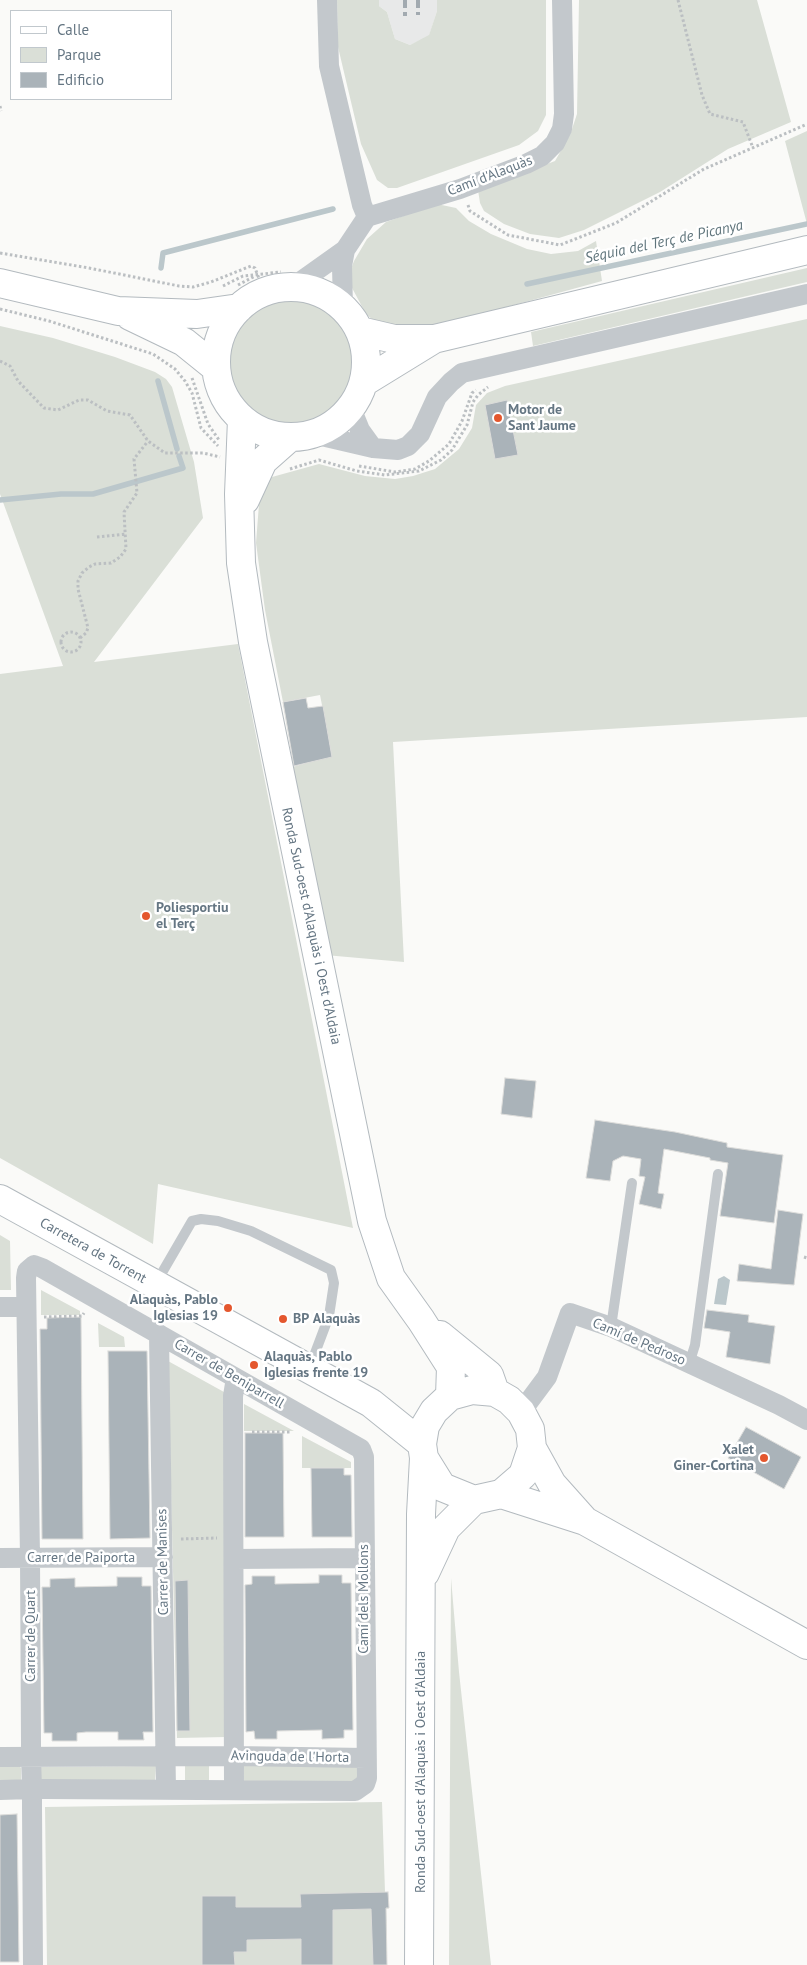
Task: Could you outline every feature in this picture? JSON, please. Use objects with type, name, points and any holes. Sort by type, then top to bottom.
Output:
[{"type":"main road","points":[[360,331],[394,339],[434,340],[807,250]]},
{"type":"main road","points":[[0,283],[118,310],[197,314],[236,299],[261,284],[291,279],[320,293],[344,308],[360,331],[366,356],[364,382],[351,408],[334,424],[301,436],[273,450],[240,460]]},
{"type":"main road","points":[[236,299],[222,334],[215,366],[228,403],[242,419],[264,432],[301,436]]},
{"type":"main road","points":[[118,310],[184,342],[215,366]]},
{"type":"main road","points":[[364,382],[434,340]]},
{"type":"main road","name":"Ronda Sud-oest d'Alaquàs i Oest d'Aldaia","points":[[242,419],[240,460],[241,564],[253,642],[372,1221],[391,1278],[451,1367],[442,1404]]},
{"type":"main road","name":"Carretera de Torrent","points":[[0,1200],[371,1403],[423,1451]]},
{"type":"main road","name":"Ronda Sud-oest d'Alaquàs i Oest d'Aldaia","points":[[421,1320],[489,1375],[494,1392]]},
{"type":"main road","points":[[532,1448],[523,1475],[501,1494],[474,1500],[442,1487],[423,1451],[425,1426],[442,1404],[472,1390],[494,1392],[509,1400],[521,1412],[530,1429],[532,1448],[552,1484],[585,1521]]},
{"type":"main road","name":"Carretera de Torrent","points":[[371,1403],[442,1404]]},
{"type":"main road","name":"Ronda Sud-oest d'Alaquàs i Oest d'Aldaia","points":[[420,1965],[423,1451]]},
{"type":"main road","points":[[501,1494],[585,1521],[807,1645]]},
{"type":"main road","name":"Ronda Sud-oest d'Alaquàs i Oest d'Aldaia","points":[[422,1579],[446,1528],[474,1500]]},
{"type":"street","points":[[327,0],[329,66],[362,206],[368,217],[345,250],[342,266],[344,308]]},
{"type":"street","name":"Camí d'Alaquàs","points":[[368,217],[460,189],[526,164],[542,156],[555,143],[562,129],[564,114],[562,0]]},
{"type":"street","points":[[291,279],[345,250]]},
{"type":"street","points":[[301,436],[373,448],[398,450],[408,446],[420,434],[437,397],[451,382],[462,374],[807,294]]},
{"type":"street","points":[[351,408],[360,430],[373,448]]},
{"type":"street","name":"Carrer de Beniparrell","points":[[32,1312],[27,1271],[30,1266],[37,1266],[356,1444]]},
{"type":"street","points":[[0,1307],[32,1312]]},
{"type":"street","name":"Carrer de Quart","points":[[32,1312],[30,1558],[33,1965]]},
{"type":"street","name":"Camí de Pedroso","points":[[521,1412],[547,1377],[570,1314],[610,1327],[807,1420]]},
{"type":"street","name":"Carrer de Manises","points":[[159,1334],[166,1790]]},
{"type":"street","points":[[234,1790],[233,1394],[236,1378]]},
{"type":"street","name":"Camí dels Mollons","points":[[356,1444],[361,1449],[364,1457],[366,1758]]},
{"type":"street","name":"Carrer de Paiporta","points":[[0,1558],[163,1558]]},
{"type":"street","points":[[234,1559],[364,1558]]},
{"type":"street","name":"Avinguda de l'Horta","points":[[0,1758],[165,1756],[366,1758],[367,1778],[365,1784],[355,1791],[0,1790]]},
{"type":"lane","points":[[689,1364],[695,1346],[718,1174]]},
{"type":"lane","points":[[610,1327],[632,1183]]},
{"type":"lane","points":[[155,1285],[192,1221],[201,1219],[218,1220],[251,1231],[331,1270],[334,1283],[329,1316],[309,1370]]},
{"type":"path","points":[[678,0],[702,94],[710,114],[743,122],[752,148]]},
{"type":"path","points":[[0,106],[1,111]]},
{"type":"path","points":[[460,189],[470,211],[508,235],[560,245],[616,223],[704,169],[807,124]]},
{"type":"path","points":[[0,253],[179,286],[193,287],[251,266],[255,268],[261,284],[291,279]]},
{"type":"path","points":[[226,276],[236,299]]},
{"type":"path","points":[[0,309],[49,321],[153,354],[175,369],[186,381],[192,393],[201,428],[240,460]]},
{"type":"path","points":[[0,360],[10,366],[18,381],[44,408],[58,410],[79,400],[88,400],[107,411],[130,415],[148,440],[165,453],[203,453],[240,460],[282,472],[319,460],[357,471],[384,475],[419,471],[440,460],[452,450],[461,438],[478,395],[492,386]]},
{"type":"path","points":[[356,464],[376,470],[395,472],[415,468],[429,461],[453,438],[472,393],[484,383],[493,380]]},
{"type":"path","points":[[80,638],[86,633],[88,628],[78,589],[78,581],[82,572],[89,567],[95,564],[111,563],[120,557],[126,549],[124,512],[137,493],[134,460],[148,440]]},
{"type":"path","points":[[97,537],[126,534]]},
{"type":"path","points":[[70,632],[78,635],[80,638],[80,646],[73,651],[65,650],[61,644],[63,636],[70,632]]},
{"type":"path","points":[[32,1312],[82,1316],[86,1310]]},
{"type":"path","points":[[250,1432],[296,1432]]},
{"type":"path","points":[[172,1539],[225,1538]]},
{"type":"shaded area","points":[[379,0],[437,0],[437,11],[429,36],[410,45],[395,39],[387,12],[379,6]]},
{"type":"shaded area","points":[[724,1276],[730,1280],[726,1305],[714,1304],[718,1279]]},
{"type":"green space","points":[[337,0],[379,0],[379,6],[387,12],[395,39],[410,45],[429,35],[437,11],[437,0],[546,0],[546,115],[538,131],[519,145],[397,188],[388,188],[377,180],[361,144],[338,47]]},
{"type":"green space","points":[[579,0],[757,0],[791,122],[728,149],[660,192],[584,230],[559,238],[530,234],[504,224],[484,211],[480,203],[478,190],[555,161],[570,135],[577,114]]},
{"type":"green space","points":[[807,131],[807,224],[785,141]]},
{"type":"green space","points":[[437,204],[456,208],[469,221],[491,234],[527,249],[551,254],[578,251],[596,241],[602,281],[452,322],[405,331],[380,326],[366,314],[351,286],[349,274],[354,261],[367,239],[386,222]]},
{"type":"green space","points":[[807,268],[807,282],[533,346],[531,332]]},
{"type":"green space","points":[[293,297],[306,298],[318,302],[339,316],[353,337],[357,349],[357,375],[353,387],[339,408],[318,422],[306,426],[293,427],[280,426],[268,422],[247,408],[233,387],[229,375],[228,362],[229,349],[233,337],[247,316],[268,302],[280,298]]},
{"type":"green space","points":[[807,319],[807,717],[393,742],[404,962],[325,955],[285,769],[332,756],[320,695],[283,702],[265,610],[256,543],[259,504],[264,486],[272,477],[319,464],[365,476],[395,479],[413,476],[435,469],[459,449],[472,428],[476,405],[487,393],[505,386]]},
{"type":"green space","name":"Poliesportiu el Terç","points":[[0,326],[53,338],[115,357],[155,372],[166,379],[172,387],[194,462],[203,518],[94,662],[238,644],[353,1228],[158,1184],[153,1244],[0,1158],[0,674],[63,666],[0,494]]},
{"type":"green space","points":[[0,1235],[10,1241],[11,1290],[0,1290]]},
{"type":"green space","points":[[41,1290],[80,1311],[80,1315],[41,1315]]},
{"type":"green space","points":[[98,1323],[124,1337],[125,1347],[99,1347]]},
{"type":"green space","points":[[168,1361],[224,1392],[226,1737],[177,1738]]},
{"type":"green space","points":[[244,1404],[294,1431],[244,1431]]},
{"type":"green space","points":[[302,1436],[351,1462],[351,1468],[302,1468]]},
{"type":"green space","points":[[451,1578],[459,1672],[491,1965],[449,1965]]},
{"type":"green space","points":[[185,1761],[209,1761],[209,1783],[185,1783]]},
{"type":"green space","points":[[357,1762],[359,1777],[356,1781],[244,1781],[243,1763]]},
{"type":"green space","points":[[0,1764],[19,1765],[21,1768],[21,1782],[0,1785]]},
{"type":"green space","points":[[156,1766],[155,1781],[41,1782],[41,1767]]},
{"type":"green space","points":[[382,1802],[385,1892],[388,1892],[389,1908],[386,1909],[387,1965],[47,1965],[45,1807]]},
{"type":"building","name":"Motor de Sant Jaume","points":[[507,400],[518,455],[495,459],[485,405]]},
{"type":"building","points":[[306,698],[308,708],[323,706],[332,757],[294,766],[283,702]]},
{"type":"building","points":[[505,1078],[536,1081],[532,1118],[501,1114]]},
{"type":"building","points":[[595,1120],[675,1132],[727,1143],[727,1147],[783,1155],[774,1223],[720,1216],[728,1163],[710,1160],[710,1158],[664,1149],[658,1193],[664,1194],[661,1209],[639,1204],[645,1177],[639,1176],[641,1159],[623,1156],[613,1161],[610,1181],[586,1178]]},
{"type":"building","points":[[778,1210],[803,1214],[794,1285],[737,1281],[739,1264],[771,1269]]},
{"type":"building","points":[[707,1310],[749,1315],[748,1322],[775,1326],[770,1364],[726,1357],[730,1332],[704,1328]]},
{"type":"building","points":[[81,1317],[83,1539],[42,1539],[40,1329],[47,1329],[47,1318]]},
{"type":"building","points":[[108,1351],[147,1351],[150,1538],[110,1539]]},
{"type":"building","name":"Xalet Giner-Cortina","points":[[746,1427],[801,1457],[784,1489],[728,1458]]},
{"type":"building","points":[[245,1433],[283,1433],[284,1537],[245,1537]]},
{"type":"building","points":[[311,1468],[344,1468],[344,1475],[351,1475],[352,1537],[312,1537]]},
{"type":"building","points":[[319,1575],[342,1575],[342,1583],[351,1583],[353,1730],[344,1730],[344,1738],[322,1739],[322,1730],[277,1731],[277,1739],[255,1739],[254,1731],[246,1732],[245,1585],[252,1584],[252,1576],[275,1576],[275,1584],[319,1583]]},
{"type":"building","points":[[117,1577],[142,1577],[142,1586],[151,1586],[153,1732],[143,1732],[144,1740],[118,1740],[118,1732],[86,1732],[77,1733],[77,1741],[52,1741],[52,1733],[44,1733],[42,1587],[50,1587],[50,1579],[75,1578],[75,1587],[117,1586]]},
{"type":"building","points":[[188,1580],[190,1731],[177,1731],[175,1581]]},
{"type":"building","points":[[17,1814],[19,1962],[0,1962],[0,1815]]},
{"type":"building","points":[[388,1892],[389,1908],[386,1908],[387,1965],[373,1965],[371,1909],[333,1910],[333,1965],[301,1965],[301,1939],[247,1940],[247,1952],[234,1952],[235,1965],[202,1965],[202,1896],[236,1896],[236,1907],[301,1907],[300,1894]]},
{"type":"waterway","name":"Séquia del Terç de Picanya","points":[[161,268],[163,253],[333,209]]},
{"type":"waterway","name":"Séquia del Terç de Picanya","points":[[527,284],[807,224]]},
{"type":"waterway","name":"Séquia del Terç de Picanya","points":[[158,381],[177,449]]},
{"type":"waterway","points":[[0,500],[61,494],[93,494],[183,468],[179,456]]},
{"type":"railway","points":[[405,0],[405,16]]},
{"type":"railway","points":[[418,0],[418,15]]},
{"type":"place","name":"Motor de Sant Jaume","points":[[498,418]]},
{"type":"place","name":"Poliesportiu el Terç","points":[[146,916]]},
{"type":"place","name":"Alaquàs, Pablo Iglesias 19","points":[[228,1308]]},
{"type":"place","name":"BP Alaquàs","points":[[283,1319]]},
{"type":"place","name":"Alaquàs, Pablo Iglesias frente 19","points":[[254,1365]]},
{"type":"place","name":"Xalet Giner-Cortina","points":[[764,1458]]}]
